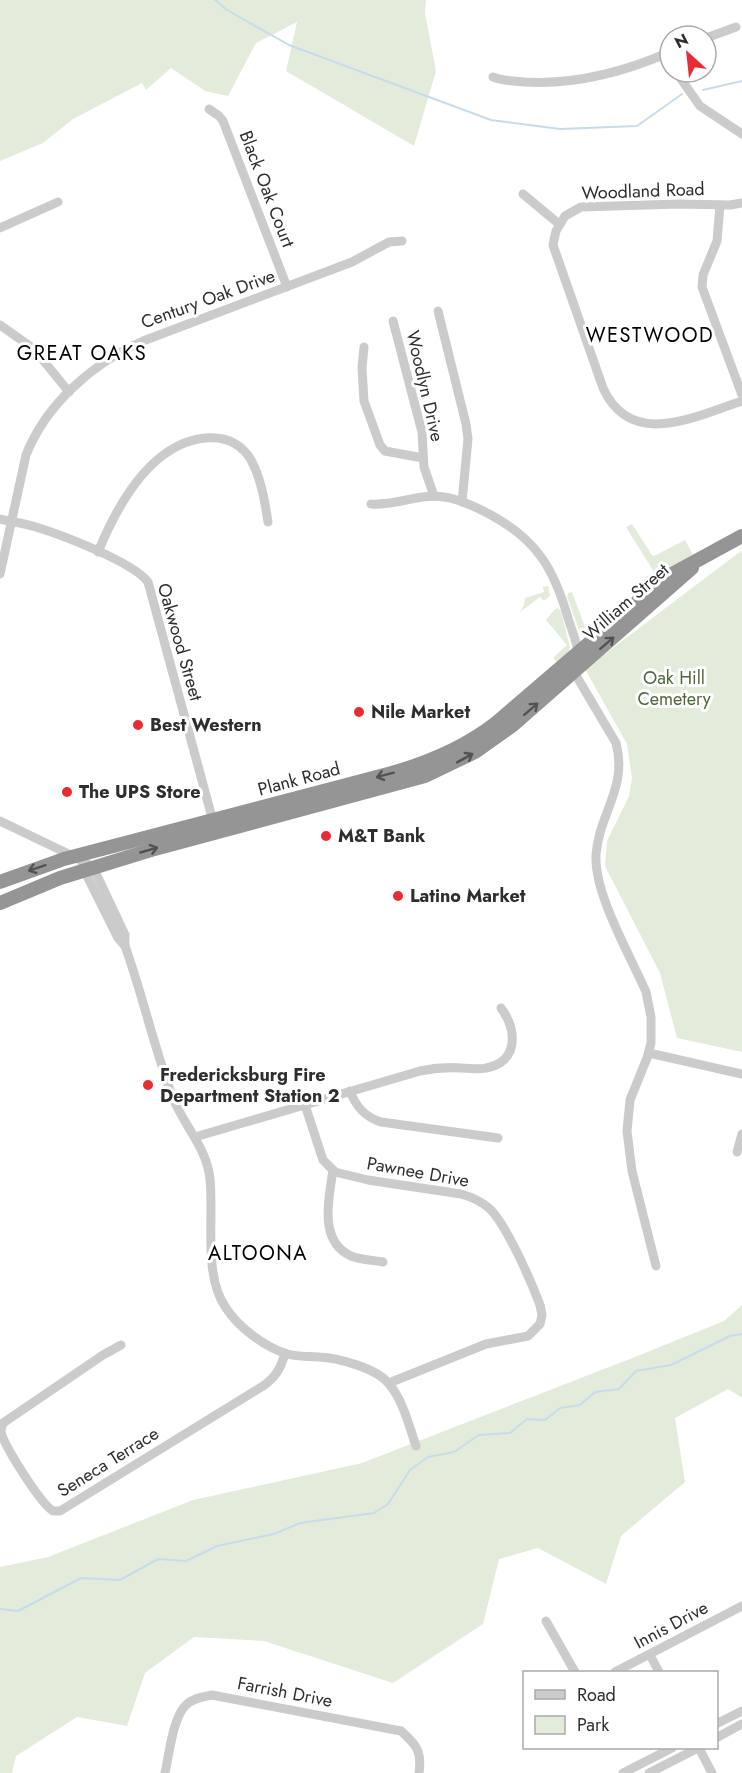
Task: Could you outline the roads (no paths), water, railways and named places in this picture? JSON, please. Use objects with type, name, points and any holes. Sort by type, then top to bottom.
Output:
[{"type":"highway","name":"William Street","points":[[578,653],[665,578],[742,536]]},
{"type":"highway","name":"William Street","points":[[574,672],[658,600],[702,558]]},
{"type":"highway","name":"Plank Road","points":[[0,882],[75,857],[410,768],[448,753],[477,737],[496,723],[578,653]]},
{"type":"highway","name":"Plank Road","points":[[0,903],[39,886],[89,869],[405,782],[455,763],[503,733],[574,672]]},
{"type":"highway","points":[[278,816],[279,809],[297,799]]},
{"type":"highway","points":[[243,825],[254,816],[256,809]]},
{"type":"street","points":[[718,34],[736,27]]},
{"type":"street","points":[[493,76],[512,81],[535,83],[569,81],[620,70],[658,58]]},
{"type":"street","points":[[684,84],[700,106],[742,134]]},
{"type":"street","name":"Black Oak Court","points":[[209,109],[223,121],[287,287]]},
{"type":"street","points":[[524,194],[559,224],[554,237],[554,252],[603,388],[617,409],[635,420],[651,425],[662,425],[675,423],[742,401]]},
{"type":"street","points":[[0,228],[58,202]]},
{"type":"street","name":"Woodland Road","points":[[559,224],[567,213],[589,206],[742,203]]},
{"type":"street","points":[[720,205],[717,241],[703,275],[702,287],[742,395]]},
{"type":"street","name":"Century Oak Drive","points":[[0,574],[26,455],[32,441],[39,428],[69,392],[103,363],[134,344],[352,262],[389,242],[402,240]]},
{"type":"street","name":"Woodlyn Drive","points":[[438,310],[466,424],[468,440],[462,502]]},
{"type":"street","name":"Woodlyn Drive","points":[[393,321],[422,432],[424,467],[434,496]]},
{"type":"street","points":[[0,325],[34,349],[69,392]]},
{"type":"street","name":"Woodlyn Drive","points":[[364,347],[362,368],[364,401],[380,445],[385,451],[423,458]]},
{"type":"street","points":[[98,552],[117,512],[150,467],[169,452],[202,437],[218,437],[237,444],[244,451],[255,468],[268,522]]},
{"type":"street","points":[[371,504],[391,504],[434,496],[462,502],[497,518],[534,546],[548,568],[562,602],[578,653],[574,672],[612,736],[619,754],[619,780],[598,842],[597,869],[603,895],[646,992],[649,1004],[651,1032],[649,1053],[630,1100],[627,1131],[632,1171],[656,1266]]},
{"type":"street","name":"Oakwood Street","points":[[0,519],[47,531],[98,552],[136,570],[148,582],[213,821]]},
{"type":"street","points":[[0,821],[75,857],[89,869],[124,935],[125,946],[170,1089],[181,1116],[205,1157],[208,1169],[214,1275],[221,1300],[231,1315],[247,1330],[285,1353],[334,1359],[376,1373],[389,1383],[403,1411],[416,1446]]},
{"type":"street","points":[[195,1137],[430,1069],[482,1069],[493,1066],[510,1051],[513,1040],[511,1024],[501,1008]]},
{"type":"street","points":[[649,1053],[742,1074]]},
{"type":"street","points":[[350,1091],[361,1111],[381,1122],[498,1138]]},
{"type":"street","points":[[305,1105],[321,1154],[333,1170],[328,1216],[330,1232],[342,1251],[349,1255],[383,1262]]},
{"type":"street","points":[[737,1152],[742,1134]]},
{"type":"street","name":"Pawnee Drive","points":[[333,1170],[342,1175],[461,1194],[478,1200],[497,1217],[540,1305],[542,1316],[540,1324],[528,1336],[486,1344],[389,1383]]},
{"type":"street","name":"Seneca Terrace","points":[[121,1345],[3,1423],[1,1432],[8,1447],[36,1492],[53,1511],[60,1511],[263,1386],[276,1374],[285,1353]]},
{"type":"street","name":"Innis Drive","points":[[617,1671],[742,1606]]},
{"type":"street","points":[[546,1621],[574,1671]]},
{"type":"street","points":[[650,1655],[658,1671]]},
{"type":"street","name":"Farrish Drive","points":[[165,1773],[177,1717],[186,1704],[199,1697],[212,1695],[401,1731],[419,1750],[421,1760],[419,1773]]},
{"type":"street","points":[[718,1723],[742,1711]]},
{"type":"street","points":[[718,1737],[742,1724]]},
{"type":"street","points":[[623,1773],[670,1749]]},
{"type":"street","points":[[649,1773],[696,1749]]},
{"type":"street","points":[[699,1749],[712,1773]]},
{"type":"waterway","points":[[215,0],[227,10],[289,45],[491,120],[560,129],[637,126],[682,94]]},
{"type":"waterway","points":[[703,90],[742,81]]},
{"type":"waterway","points":[[0,1609],[18,1611],[81,1578],[120,1580],[158,1559],[186,1561],[217,1546],[274,1534],[300,1523],[374,1513],[388,1504],[410,1470],[428,1457],[454,1452],[479,1435],[510,1433],[527,1419],[545,1420],[560,1408],[580,1405],[595,1392],[619,1389],[636,1371],[671,1365],[730,1336],[742,1334]]},
{"type":"place","name":"Nile Market","points":[[359,712]]},
{"type":"place","name":"Best Western","points":[[138,725]]},
{"type":"place","name":"The UPS Store","points":[[67,792]]},
{"type":"place","name":"M&T Bank","points":[[326,836]]},
{"type":"place","name":"Latino Market","points":[[398,896]]},
{"type":"place","name":"Fredericksburg Fire Department Station 2","points":[[148,1085]]},
{"type":"district","name":"WESTWOOD","points":[[650,335]]},
{"type":"district","name":"GREAT OAKS","points":[[82,353]]},
{"type":"district","name":"ALTOONA","points":[[258,1253]]},
{"type":"park label","name":"Oak Hill Cemetery","points":[[674,688]]}]
